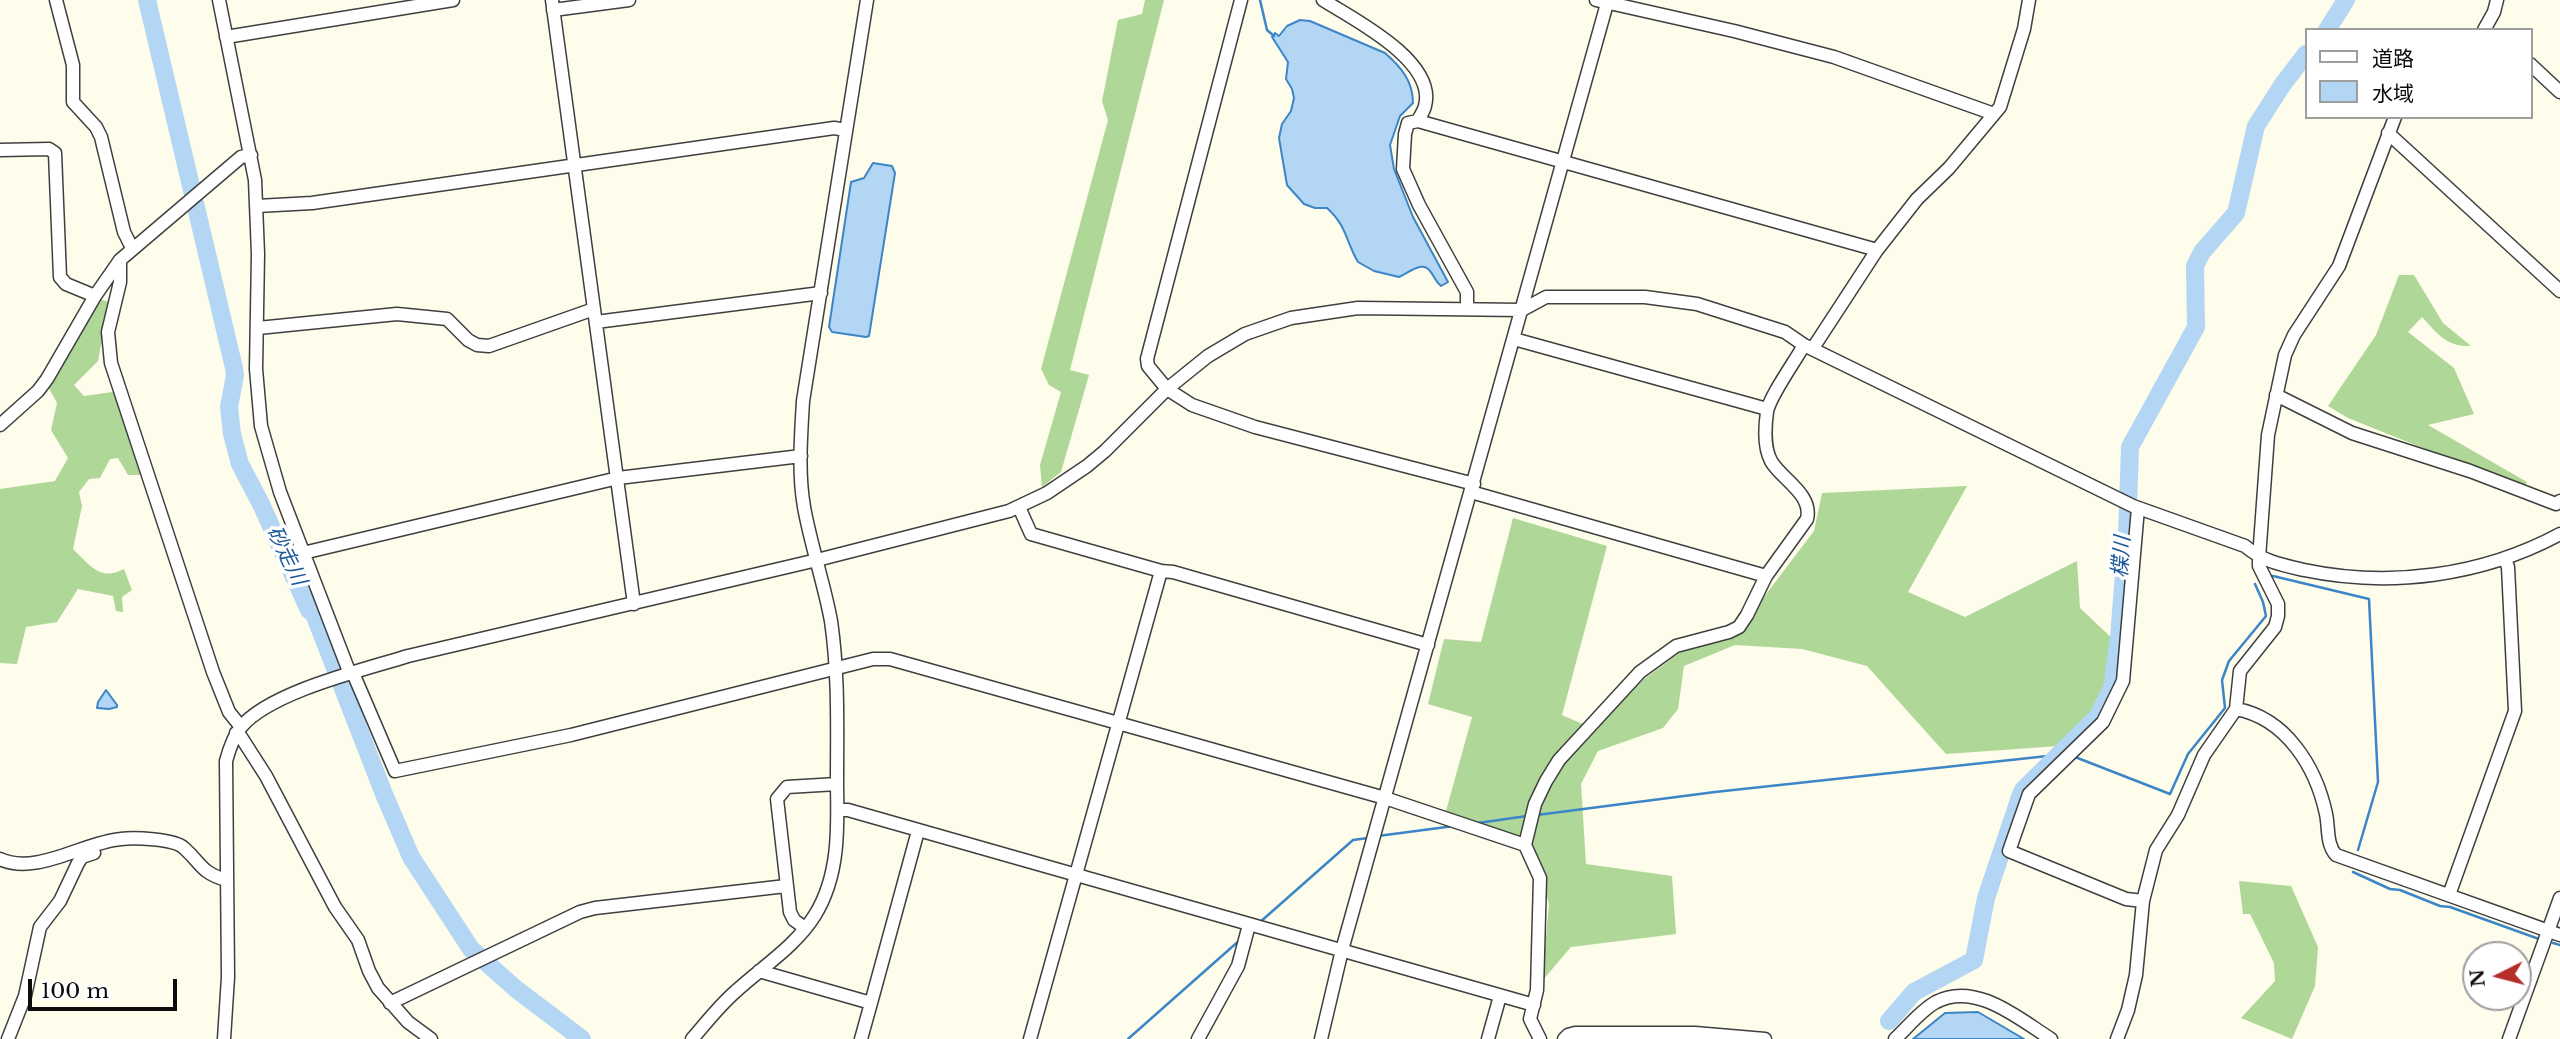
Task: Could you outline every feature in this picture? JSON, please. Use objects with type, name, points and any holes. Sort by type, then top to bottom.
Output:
[{"type":"street","points":[[57,0],[73,65],[73,102],[96,127],[101,137],[124,232],[132,248]]},
{"type":"street","points":[[219,0],[251,155],[257,206],[257,369],[261,426],[272,468],[345,676],[395,771],[571,735],[873,659],[890,659],[1385,798],[1525,845]]},
{"type":"street","points":[[226,37],[453,0]]},
{"type":"street","points":[[629,0],[553,5],[634,604]]},
{"type":"street","points":[[692,1039],[732,994],[789,947],[805,928],[829,886],[835,856],[839,730],[836,669],[831,623],[804,505],[800,456],[803,401],[867,0]]},
{"type":"street","points":[[1241,0],[1147,359],[1148,366],[1167,389],[1192,405],[1255,427],[1472,488],[1766,576]]},
{"type":"street","points":[[1323,0],[1370,28],[1412,65],[1424,88],[1425,106],[1418,121]]},
{"type":"street","points":[[1540,1039],[1530,1018],[1537,990],[1540,878],[1525,845],[1535,804],[1559,760],[1640,672],[1676,646],[1729,632],[1739,626],[1766,576],[1807,519],[1809,511],[1806,502],[1770,460],[1766,439],[1767,409],[1877,250],[1917,199],[1949,168],[2000,107],[2021,39],[2029,0]]},
{"type":"street","points":[[2488,28],[2497,0]]},
{"type":"street","points":[[1321,1039],[1342,950],[1564,162],[1604,1],[1834,57],[1994,114]]},
{"type":"street","points":[[2532,66],[2560,92]]},
{"type":"street","points":[[2117,1039],[2128,1010],[2136,975],[2143,901],[2156,850],[2178,816],[2204,755],[2236,709],[2241,671],[2269,637],[2278,616],[2278,604],[2259,566],[2259,558],[2268,435],[2285,355],[2294,335],[2339,265],[2394,119]]},
{"type":"street","points":[[1467,308],[1467,292],[1402,169],[1405,134],[1409,123],[1418,121],[1877,250]]},
{"type":"street","points":[[257,206],[312,204],[834,128],[846,130]]},
{"type":"street","points":[[2388,133],[2560,291]]},
{"type":"street","points":[[0,150],[49,149],[55,153],[60,277],[66,284],[95,296]]},
{"type":"street","points":[[0,425],[42,385],[95,296],[120,260],[241,156],[251,155]]},
{"type":"street","points":[[120,260],[120,282],[108,332],[111,363],[212,672],[242,737],[266,776],[335,907],[358,940],[373,979],[408,1022],[431,1039]]},
{"type":"street","points":[[258,328],[397,314],[447,319],[468,340],[477,345],[489,346],[595,316],[821,293]]},
{"type":"street","points":[[224,1039],[228,977],[226,761],[239,730],[271,703],[408,656],[817,561],[983,520],[1019,507],[1047,493],[1096,459],[1167,389],[1225,345],[1245,334],[1291,317],[1358,308],[1522,310],[1546,297],[1644,297],[1697,304],[1785,332],[1809,347],[2119,499],[2245,547],[2259,558],[2324,574],[2383,579],[2448,573],[2505,559],[2560,534]]},
{"type":"street","points":[[1514,339],[1767,409]]},
{"type":"street","points":[[2276,396],[2352,433],[2470,471],[2556,504],[2560,501]]},
{"type":"street","points":[[303,553],[618,478],[800,456]]},
{"type":"street","points":[[1019,507],[1031,534],[1428,645]]},
{"type":"street","points":[[2136,507],[2123,681],[2103,722],[2029,794],[2009,850],[2126,899],[2143,901]]},
{"type":"street","points":[[2449,895],[2515,711],[2508,567],[2505,559]]},
{"type":"street","points":[[1030,1039],[1161,571]]},
{"type":"street","points":[[2236,709],[2253,712],[2278,728],[2310,768],[2326,815],[2331,849],[2336,855],[2554,932]]},
{"type":"street","points":[[805,928],[790,915],[776,805],[779,794],[786,788],[837,784]]},
{"type":"street","points":[[838,810],[848,810],[1534,1004]]},
{"type":"street","points":[[861,1039],[918,831]]},
{"type":"street","points":[[0,859],[15,864],[46,861],[113,840],[177,843],[209,875],[226,880]]},
{"type":"street","points":[[8,1039],[25,996],[40,927],[60,901],[82,857],[110,848],[113,840]]},
{"type":"street","points":[[390,1003],[580,912],[601,906],[786,886]]},
{"type":"street","points":[[2509,1039],[2554,932],[2560,898]]},
{"type":"street","points":[[1198,1039],[1238,966],[1249,925]]},
{"type":"street","points":[[759,971],[871,1003]]},
{"type":"street","points":[[1488,1039],[1500,996]]},
{"type":"street","points":[[1895,1039],[1923,1011],[1937,1002],[1962,996],[1991,1003],[2050,1039]]},
{"type":"street","points":[[1564,1039],[1574,1033],[1614,1035],[1636,1032],[1724,1034],[1765,1039]]},
{"type":"green space","points":[[1145,0],[1164,0],[1070,370],[1089,375],[1061,472],[1042,487],[1040,465],[1061,392],[1049,385],[1041,369],[1108,120],[1102,101],[1118,20],[1142,14]]},
{"type":"green space","points":[[2399,275],[2414,275],[2443,323],[2471,346],[2449,342],[2422,317],[2408,332],[2454,368],[2474,414],[2428,425],[2527,482],[2525,489],[2348,418],[2328,406],[2376,335]]},
{"type":"green space","points":[[99,299],[109,302],[98,361],[74,385],[84,396],[113,392],[144,475],[128,475],[118,458],[110,459],[100,478],[89,479],[79,492],[82,506],[73,549],[90,566],[102,573],[116,573],[124,569],[132,590],[122,597],[123,612],[116,611],[113,596],[78,589],[57,622],[26,627],[17,664],[0,663],[0,489],[55,481],[68,458],[51,430],[57,403],[47,385]]},
{"type":"green space","points":[[1967,486],[1908,592],[1965,617],[2077,561],[2080,608],[2116,642],[2110,682],[2094,709],[2059,746],[1946,754],[1867,666],[1802,649],[1735,645],[1684,666],[1678,709],[1663,728],[1598,751],[1581,784],[1586,864],[1672,876],[1676,934],[1571,947],[1542,981],[1549,904],[1532,844],[1446,811],[1472,717],[1428,704],[1444,639],[1481,642],[1513,518],[1607,546],[1562,715],[1594,729],[1643,680],[1690,645],[1738,631],[1814,531],[1822,493]]},
{"type":"green space","points":[[2239,881],[2291,886],[2318,947],[2315,986],[2292,1039],[2241,1018],[2275,981],[2274,963],[2250,914],[2243,914]]},
{"type":"water","points":[[1300,20],[1310,21],[1385,53],[1401,69],[1408,81],[1413,103],[1400,116],[1390,145],[1394,169],[1413,217],[1448,282],[1441,286],[1427,268],[1415,268],[1399,277],[1374,271],[1358,262],[1334,215],[1327,208],[1304,204],[1287,185],[1279,138],[1282,124],[1291,111],[1294,98],[1286,79],[1288,62],[1272,37],[1275,33],[1279,36],[1287,26]]},
{"type":"water","points":[[873,163],[892,166],[895,173],[869,336],[866,337],[832,332],[829,327],[851,182],[864,178]]},
{"type":"water","points":[[106,690],[117,705],[117,707],[97,708]]},
{"type":"water","points":[[1978,1012],[2024,1039],[1913,1039],[1945,1013]]},
{"type":"waterway","name":"砂走川","points":[[147,0],[234,368],[229,407],[232,434],[240,464],[309,610],[314,614],[411,857],[471,949],[516,989],[582,1039]]},
{"type":"waterway","points":[[1260,0],[1267,30],[1274,36]]},
{"type":"waterway","name":"楪川","points":[[2328,28],[2346,0]]},
{"type":"waterway","name":"楪川","points":[[1889,1021],[1914,992],[1974,960],[1986,898],[2023,790],[2098,716],[2112,688],[2127,535],[2130,447],[2196,327],[2195,266],[2202,252],[2236,213],[2256,126],[2304,57]]},
{"type":"waterway","points":[[2273,576],[2369,599],[2378,782],[2358,850]]},
{"type":"waterway","points":[[2075,757],[2170,794],[2188,754],[2225,708],[2222,680],[2229,661],[2266,616],[2255,584]]},
{"type":"waterway","points":[[1537,815],[1715,792],[2066,754]]},
{"type":"waterway","points":[[1478,823],[1527,816]]},
{"type":"waterway","points":[[1378,836],[1454,826]]},
{"type":"waterway","points":[[1259,923],[1353,840],[1368,838]]},
{"type":"waterway","points":[[2353,872],[2390,889],[2400,890],[2539,939]]},
{"type":"waterway","points":[[1128,1039],[1241,939]]},
{"type":"waterway","points":[[2553,943],[2560,945]]}]
